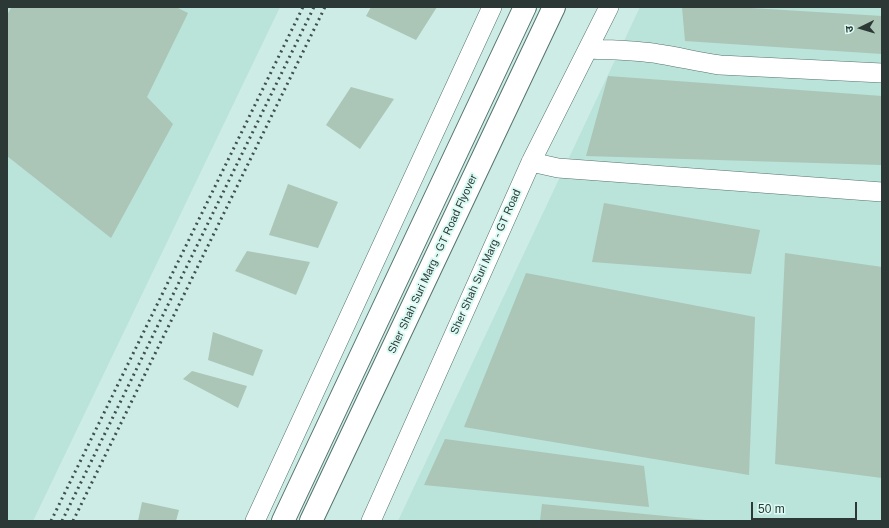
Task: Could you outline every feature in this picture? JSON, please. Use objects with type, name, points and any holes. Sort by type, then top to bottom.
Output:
[{"type":"highway","points":[[282,521],[525,7]]},
{"type":"highway","name":"Sher Shah Suri Marg - GT Road Flyover","points":[[311,521],[554,7]]},
{"type":"street","points":[[254,521],[492,7]]},
{"type":"street","name":"Sher Shah Suri Marg - GT Road","points":[[371,521],[531,162],[609,7]]},
{"type":"street","points":[[588,49],[648,52],[720,65],[882,73]]},
{"type":"street","points":[[531,162],[558,168],[882,192]]},
{"type":"shaded area","points":[[7,7],[280,7],[33,521],[7,521]]},
{"type":"shaded area","points":[[640,7],[882,7],[882,521],[398,521]]},
{"type":"building","points":[[10,7],[176,7],[188,13],[147,97],[173,124],[111,238],[7,156],[7,15],[11,8]]},
{"type":"building","points":[[371,7],[437,7],[416,40],[366,16]]},
{"type":"building","points":[[682,7],[735,7],[882,16],[882,54],[685,41]]},
{"type":"building","points":[[608,76],[882,96],[882,165],[586,156]]},
{"type":"building","points":[[351,87],[394,99],[360,149],[326,125]]},
{"type":"building","points":[[288,184],[338,202],[318,248],[269,235]]},
{"type":"building","points":[[604,203],[760,230],[751,274],[592,262]]},
{"type":"building","points":[[247,251],[310,262],[296,295],[235,271]]},
{"type":"building","points":[[785,253],[882,267],[882,478],[775,464]]},
{"type":"building","points":[[526,273],[755,317],[749,475],[464,427]]},
{"type":"building","points":[[213,332],[263,350],[253,376],[208,360]]},
{"type":"building","points":[[192,371],[247,386],[238,408],[183,379]]},
{"type":"building","points":[[445,439],[644,466],[649,507],[424,485]]},
{"type":"building","points":[[142,502],[179,510],[176,521],[138,521]]},
{"type":"building","points":[[542,504],[706,520],[706,521],[540,521]]},
{"type":"railway","points":[[51,521],[303,7]]},
{"type":"railway","points":[[62,521],[314,7]]},
{"type":"railway","points":[[73,521],[325,7]]}]
